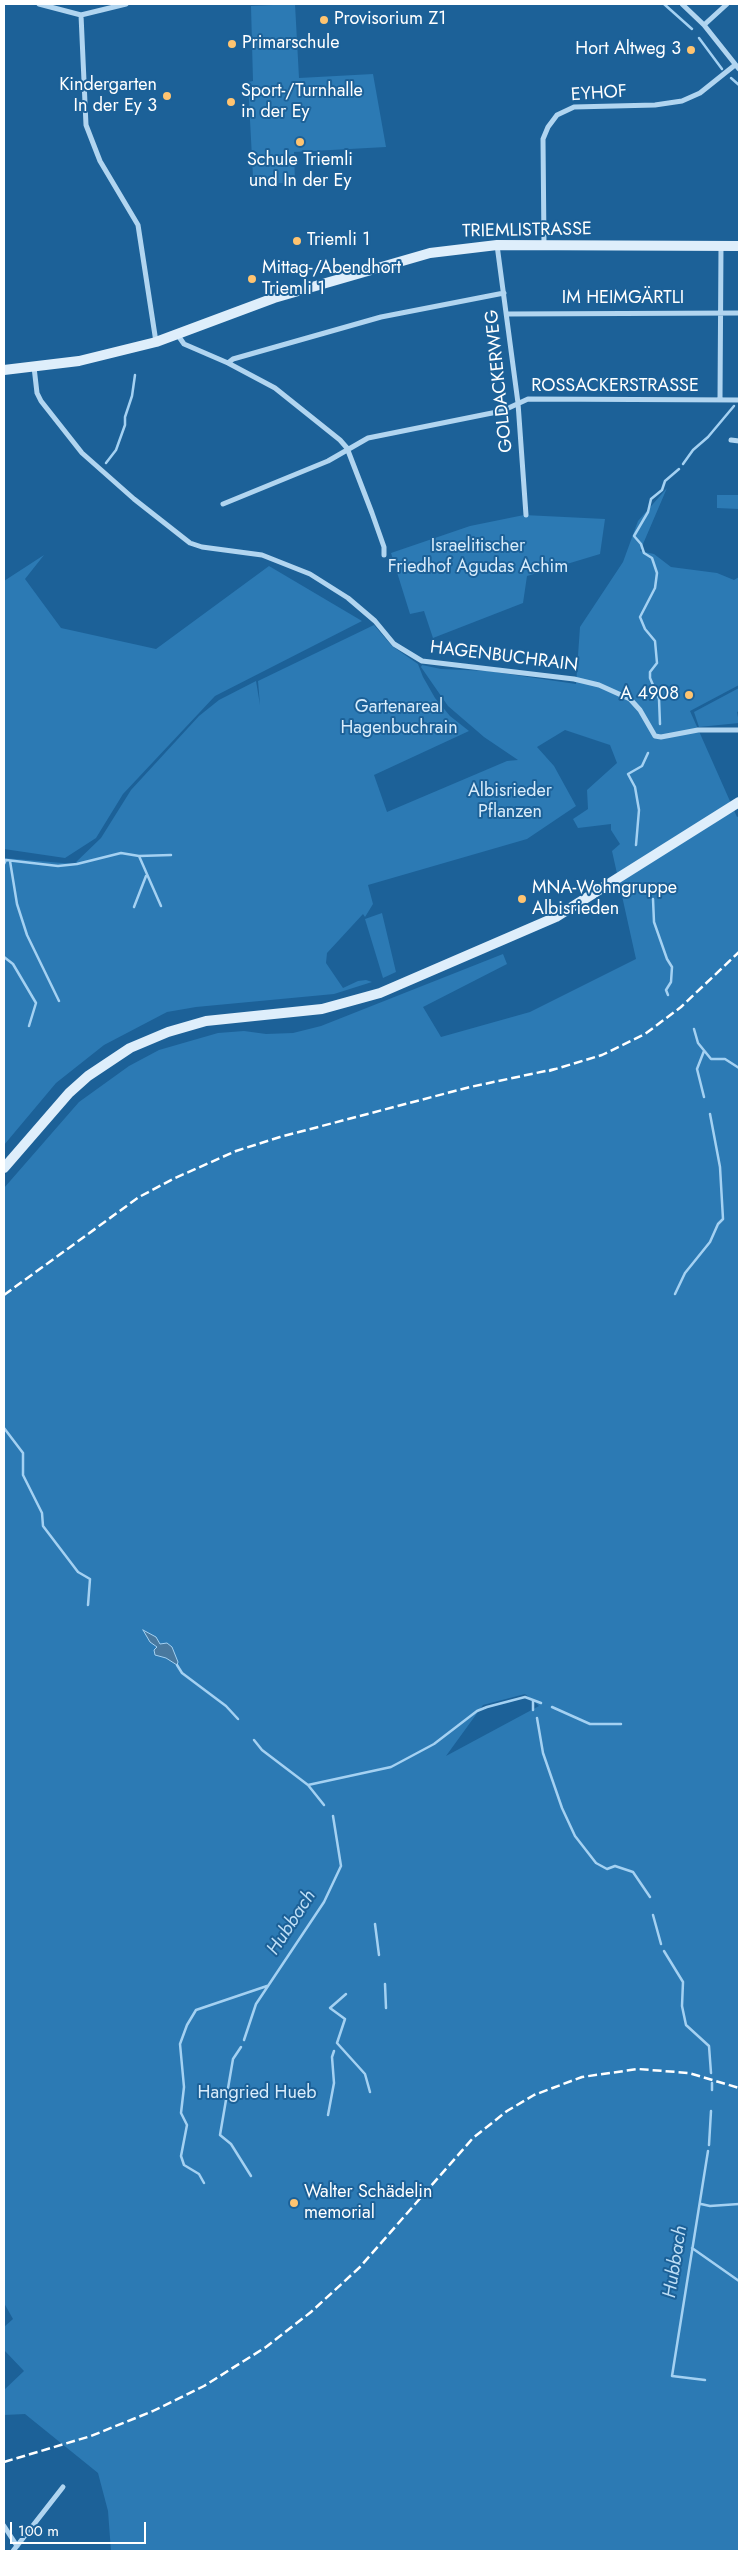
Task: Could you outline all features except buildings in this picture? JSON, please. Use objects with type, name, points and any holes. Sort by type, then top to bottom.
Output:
[{"type":"main road","name":"TRIEMLISTRASSE","points":[[4,370],[79,361],[156,342],[274,298],[430,253],[497,245],[739,246]]},
{"type":"main road","points":[[4,1168],[68,1093],[88,1076],[130,1048],[168,1032],[206,1021],[322,1009],[380,993],[556,917],[739,802]]},
{"type":"street","points":[[39,4],[81,15],[126,4]]},
{"type":"street","points":[[682,4],[704,25],[737,67]]},
{"type":"street","points":[[704,25],[727,4]]},
{"type":"street","points":[[81,15],[86,126],[100,161],[138,225],[156,342]]},
{"type":"street","name":"EYHOF","points":[[544,245],[544,140],[548,127],[557,115],[574,107],[655,105],[682,101],[700,94],[737,67]]},
{"type":"street","name":"GOLDACKERWEG","points":[[497,245],[518,403],[526,515]]},
{"type":"street","points":[[720,399],[721,245]]},
{"type":"street","points":[[228,363],[233,359],[381,317],[504,293]]},
{"type":"street","name":"IM HEIMGÄRTLI","points":[[507,314],[739,313]]},
{"type":"street","points":[[177,334],[184,344],[228,363],[275,388],[324,426],[347,448],[384,546],[384,555]]},
{"type":"street","name":"HAGENBUCHRAIN","points":[[34,367],[37,393],[41,401],[82,452],[134,499],[190,543],[202,548],[262,555],[310,574],[348,598],[375,622],[394,644],[422,661],[569,678],[599,685],[630,699],[640,710],[655,736],[698,730],[739,730]]},
{"type":"street","name":"ROSSACKERSTRASSE","points":[[223,504],[328,461],[347,448],[368,438],[502,411],[528,399],[739,400]]},
{"type":"street","points":[[731,440],[739,441]]},
{"type":"street","points":[[13,2551],[63,2487]]},
{"type":"street","points":[[4,2526],[17,2546]]},
{"type":"green space","points":[[295,4],[299,78],[373,74],[386,147],[294,152],[295,182],[256,185],[253,177],[248,82],[253,81],[251,6]]},
{"type":"green space","points":[[667,488],[640,551],[654,554],[671,567],[717,573],[734,580],[739,577],[739,685],[690,711],[737,817],[739,816],[739,2551],[111,2551],[108,2511],[98,2473],[25,2414],[4,2415],[4,2390],[24,2371],[4,2350],[4,2327],[13,2319],[4,2303],[4,1188],[79,1102],[129,1066],[159,1050],[218,1033],[244,1031],[266,1034],[293,1033],[321,1026],[503,954],[507,964],[423,1007],[441,1037],[530,1012],[636,959],[612,851],[620,844],[611,830],[611,824],[578,828],[573,819],[588,809],[587,790],[617,763],[610,745],[565,730],[537,747],[554,766],[576,806],[527,839],[368,885],[373,904],[365,917],[363,914],[327,953],[326,963],[343,988],[358,981],[366,980],[372,982],[334,994],[196,1007],[167,1012],[104,1045],[56,1083],[4,1145],[4,858],[74,864],[101,838],[131,790],[199,716],[219,700],[256,681],[260,705],[258,681],[374,625],[392,646],[418,664],[435,698],[450,716],[469,731],[374,775],[387,812],[507,761],[518,760],[484,737],[448,706],[421,667],[422,665],[441,669],[488,671],[576,684],[580,627],[623,562],[638,521]],"holes":[[[525,1694],[539,1706],[446,1756],[483,1705]]]},
{"type":"green space","points":[[717,495],[739,495],[739,509],[717,508]]},
{"type":"green space","name":"Israelitischer Friedhof Agudas Achim","points":[[524,515],[605,519],[600,554],[527,576],[523,603],[433,638],[424,611],[410,614],[391,553],[470,526]]},
{"type":"green space","points":[[44,555],[25,579],[61,628],[156,649],[269,566],[362,621],[215,696],[123,794],[96,838],[65,858],[4,849],[4,581]]},
{"type":"green space","points":[[739,688],[739,711],[737,712],[739,723],[699,727],[694,712]]},
{"type":"green space","points":[[382,913],[396,972],[383,978],[365,919]]},
{"type":"shaded area","points":[[143,1630],[156,1637],[160,1644],[167,1643],[172,1647],[178,1662],[177,1665],[166,1658],[155,1655],[154,1650],[157,1647],[150,1642]]},
{"type":"waterway","points":[[664,4],[692,29]]},
{"type":"waterway","points":[[699,38],[722,69]]},
{"type":"waterway","points":[[731,78],[739,85]]},
{"type":"waterway","points":[[106,463],[116,450],[125,425],[125,417],[132,396],[135,375]]},
{"type":"waterway","points":[[683,464],[693,450],[708,437],[734,406]]},
{"type":"waterway","points":[[660,724],[659,699],[650,678],[650,672],[657,663],[655,641],[645,629],[640,617],[655,588],[657,573],[652,558],[644,553],[641,544],[634,536],[648,512],[651,499],[662,490],[665,481],[679,469]]},
{"type":"waterway","points":[[636,845],[639,810],[635,787],[628,774],[642,766],[648,753]]},
{"type":"waterway","points":[[6,860],[58,866],[77,864],[121,853],[139,856],[171,855]]},
{"type":"waterway","points":[[139,856],[161,906]]},
{"type":"waterway","points":[[4,860],[6,860],[4,864]]},
{"type":"waterway","points":[[10,861],[17,904],[27,935],[59,1001]]},
{"type":"waterway","points":[[134,907],[146,876]]},
{"type":"waterway","points":[[653,899],[654,922],[667,959],[672,967],[671,982],[666,990],[668,995]]},
{"type":"waterway","points":[[4,957],[13,964],[36,1003],[29,1026]]},
{"type":"waterway","points":[[694,1029],[698,1043],[711,1059],[725,1059],[739,1068]]},
{"type":"waterway","points":[[704,1051],[697,1069],[704,1097]]},
{"type":"waterway","points":[[675,1294],[685,1273],[710,1242],[718,1224],[723,1219],[720,1167],[710,1114]]},
{"type":"waterway","name":"Hubbach","points":[[4,1428],[23,1453],[23,1475],[42,1513],[43,1526],[78,1572],[90,1579],[88,1605]]},
{"type":"waterway","name":"Hubbach","points":[[177,1665],[182,1673],[226,1706],[238,1719]]},
{"type":"waterway","name":"Hubbach","points":[[308,1785],[391,1767],[434,1744],[477,1711],[487,1707],[525,1697],[541,1703]]},
{"type":"waterway","name":"Hubbach","points":[[533,1700],[533,1710]]},
{"type":"waterway","name":"Hubbach","points":[[552,1707],[590,1724],[621,1724]]},
{"type":"waterway","name":"Hubbach","points":[[537,1718],[543,1753],[562,1808],[575,1836],[596,1863],[607,1869],[615,1866],[633,1872],[650,1897]]},
{"type":"waterway","name":"Hubbach","points":[[254,1740],[262,1750],[308,1785],[324,1805]]},
{"type":"waterway","name":"Hubbach","points":[[244,2040],[256,2004],[324,1902],[341,1866],[333,1816]]},
{"type":"waterway","name":"Hubbach","points":[[653,1915],[661,1944]]},
{"type":"waterway","points":[[375,1924],[379,1955]]},
{"type":"waterway","name":"Hubbach","points":[[664,1951],[683,1982],[682,2006],[686,2025],[709,2046],[711,2073]]},
{"type":"waterway","points":[[385,1984],[386,2008]]},
{"type":"waterway","points":[[204,2183],[199,2174],[184,2165],[181,2156],[187,2125],[181,2113],[184,2087],[180,2044],[187,2025],[196,2010],[267,1986]]},
{"type":"waterway","points":[[346,1994],[330,2008],[345,2019],[337,2043],[365,2074],[370,2092]]},
{"type":"waterway","points":[[241,2047],[233,2059],[220,2135],[231,2144],[251,2176]]},
{"type":"waterway","points":[[328,2115],[334,2083],[332,2057],[334,2051]]},
{"type":"waterway","name":"Hubbach","points":[[712,2083],[712,2090]]},
{"type":"waterway","name":"Hubbach","points":[[709,2145],[711,2111]]},
{"type":"waterway","name":"Hubbach","points":[[705,2380],[672,2376],[708,2151]]},
{"type":"waterway","points":[[701,2204],[710,2206],[739,2204]]},
{"type":"waterway","points":[[692,2248],[739,2281]]},
{"type":"railway","points":[[549,1071],[602,1055],[645,1034],[681,1007],[739,952]]},
{"type":"railway","points":[[4,1295],[139,1197],[175,1178],[236,1151],[280,1137],[470,1087],[555,1069]]},
{"type":"railway","points":[[4,2462],[91,2436],[153,2411],[204,2386],[266,2347],[311,2312],[360,2267],[473,2138],[507,2111],[534,2095],[582,2077],[638,2069],[689,2073],[739,2088]]},
{"type":"place","name":"Provisorium Z1","points":[[324,20]]},
{"type":"place","name":"Primarschule","points":[[232,44]]},
{"type":"place","name":"Hort Altweg 3","points":[[691,50]]},
{"type":"place","name":"Kindergarten In der Ey 3","points":[[167,96]]},
{"type":"place","name":"Sport-/Turnhalle in der Ey","points":[[231,102]]},
{"type":"place","name":"Schule Triemli und In der Ey","points":[[300,142]]},
{"type":"place","name":"Triemli 1","points":[[297,241]]},
{"type":"place","name":"Mittag-/Abendhort Triemli 1","points":[[252,279]]},
{"type":"place","name":"A 4908","points":[[689,695]]},
{"type":"place","name":"MNA-Wohngruppe Albisrieden","points":[[522,899]]},
{"type":"place","name":"Walter Schädelin memorial","points":[[294,2203]]},
{"type":"park label","name":"Gartenareal Hagenbuchrain","points":[[399,718]]},
{"type":"park label","name":"Albisrieder Pflanzen","points":[[510,802]]},
{"type":"park label","name":"Hangried Hueb","points":[[257,2094]]}]
